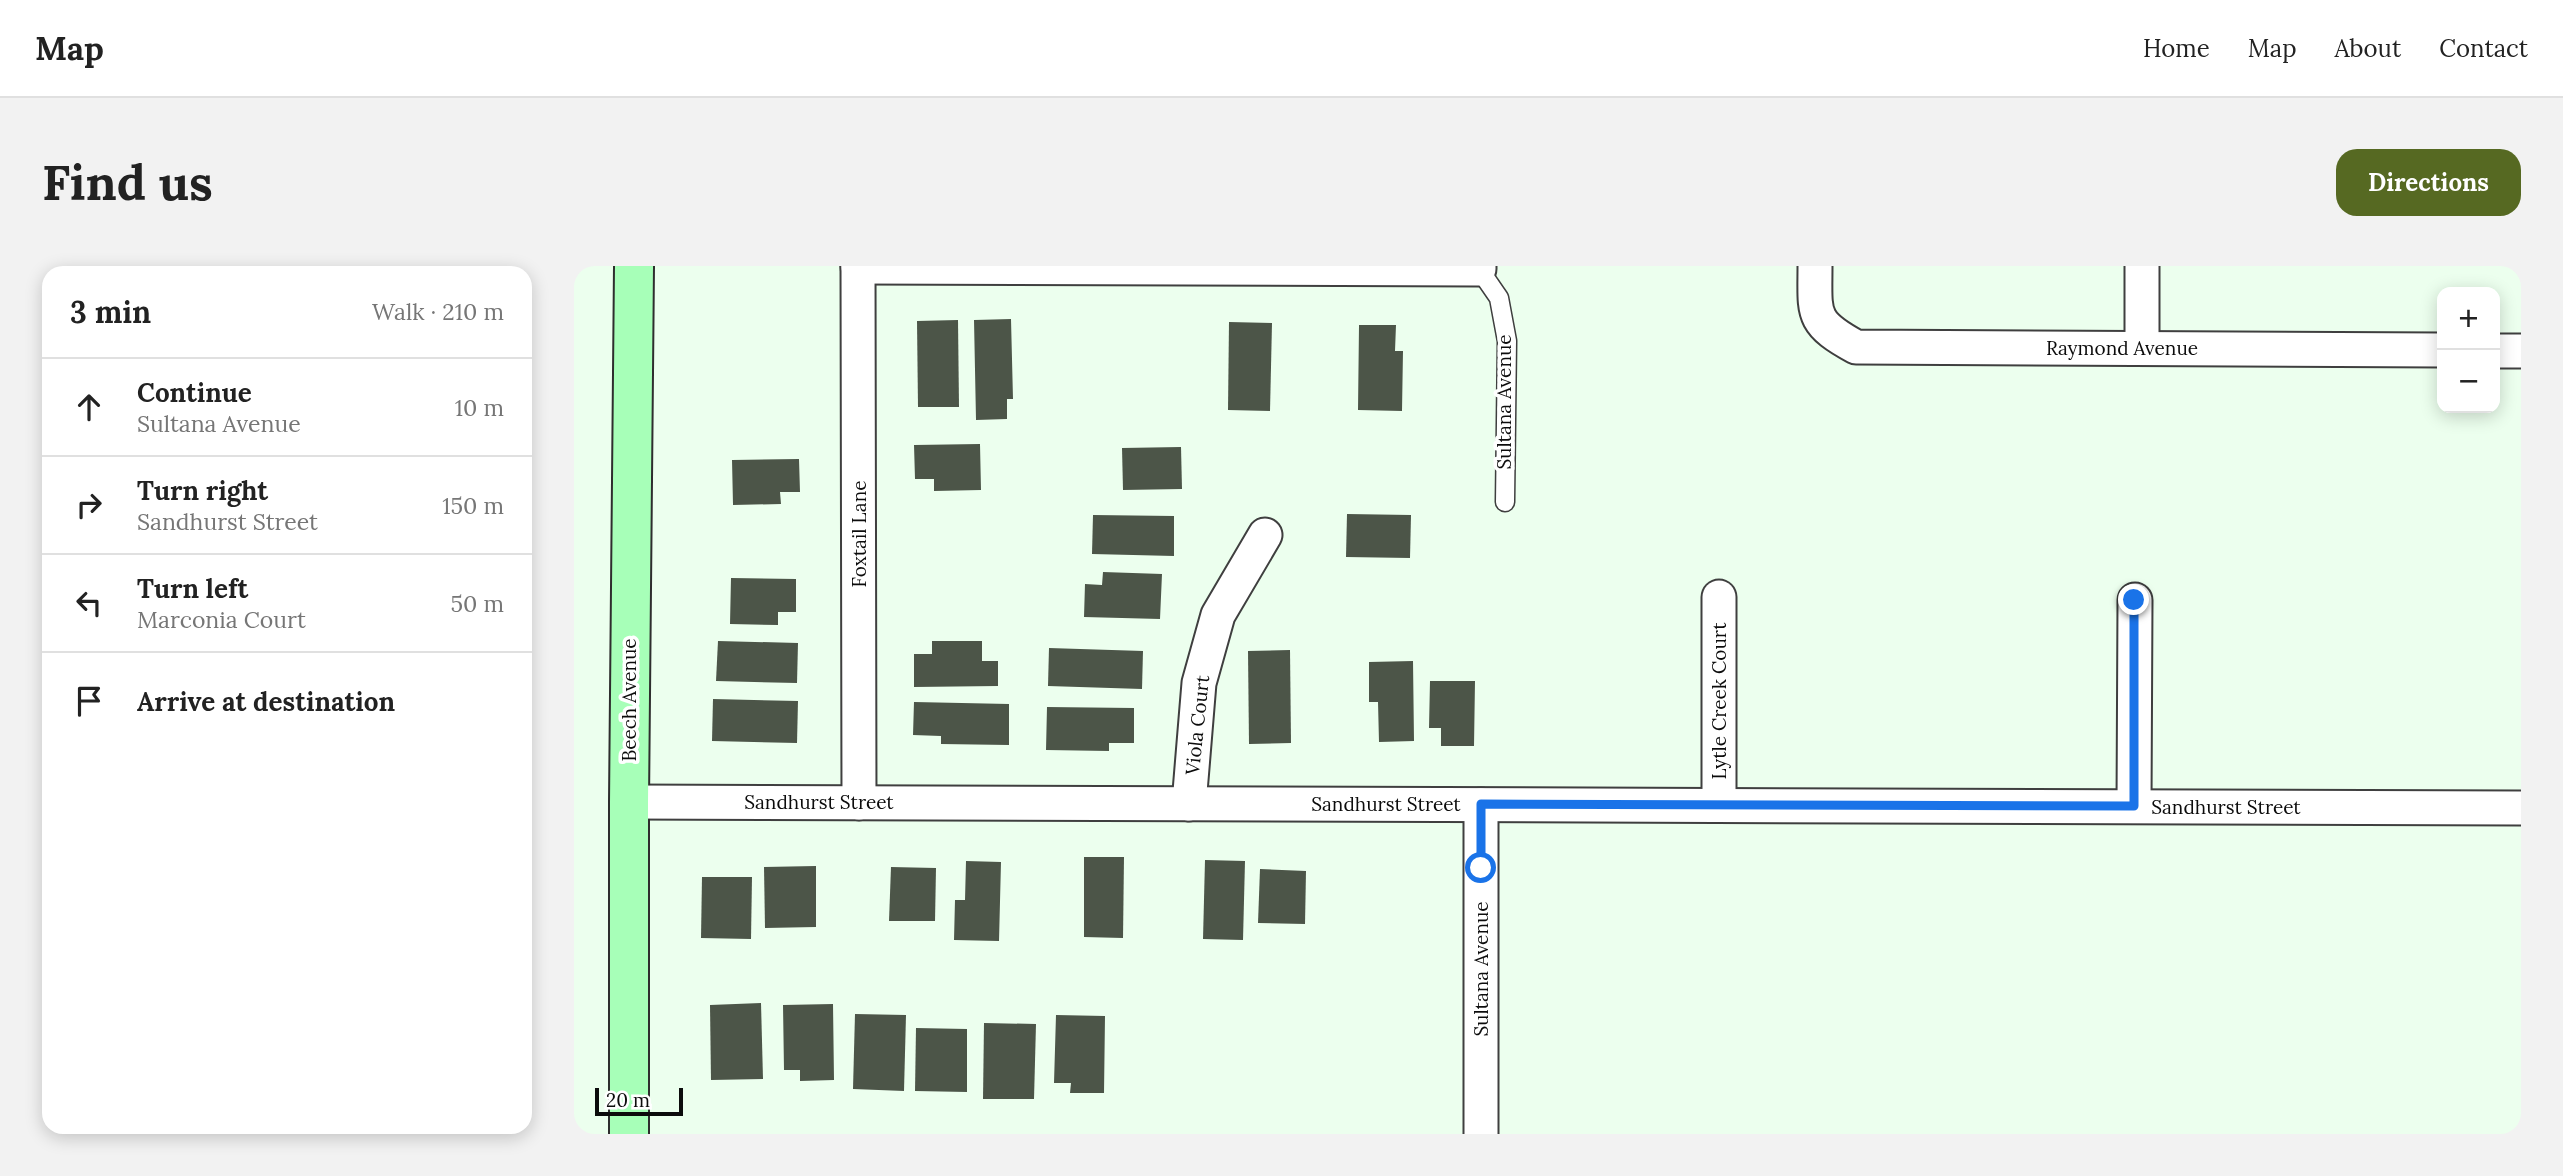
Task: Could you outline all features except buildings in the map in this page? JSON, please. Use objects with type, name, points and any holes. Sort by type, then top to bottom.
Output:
[{"type":"street","name":"Beech Avenue","points":[[629,1134],[634,266]]},
{"type":"street","name":"Raymond Avenue","points":[[1815,266],[1815,314],[1832,334],[1856,347],[2437,350]]},
{"type":"street","points":[[2142,266],[2142,348]]},
{"type":"street","points":[[858,267],[1479,268]]},
{"type":"street","name":"Foxtail Lane","points":[[858,267],[859,803]]},
{"type":"street","points":[[2500,351],[2521,351]]},
{"type":"street","name":"Viola Court","points":[[1189,804],[1199,683],[1205,660],[1218,615],[1265,535]]},
{"type":"street","name":"Lytle Creek Court","points":[[1719,597],[1719,805]]},
{"type":"street","points":[[2134,600],[2134,806]]},
{"type":"street","name":"Sandhurst Street","points":[[629,802],[2521,808]]},
{"type":"street","name":"Sultana Avenue","points":[[1481,804],[1481,1134]]},
{"type":"lane","name":"Sultana Avenue","points":[[1479,268],[1499,298],[1507,341],[1505,502]]},
{"type":"route","points":[[1481,868],[1481,804],[2134,806],[2134,600]]}]
